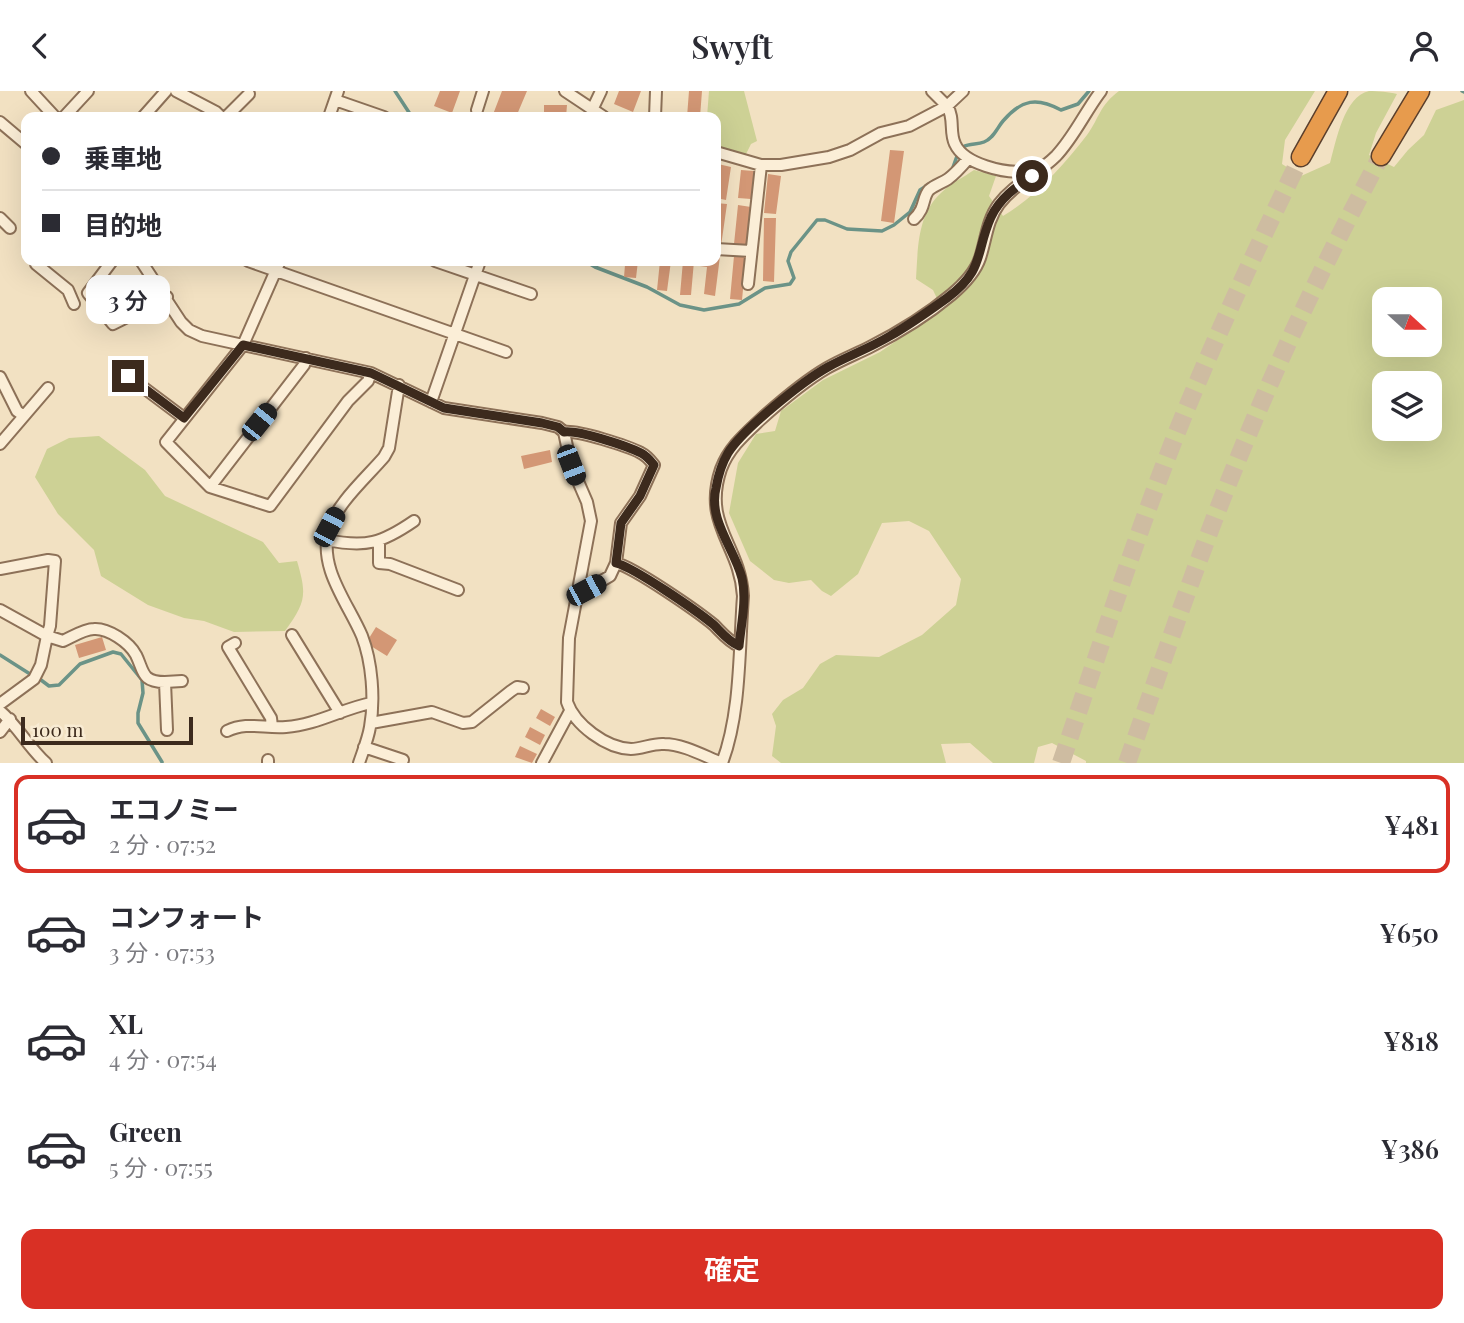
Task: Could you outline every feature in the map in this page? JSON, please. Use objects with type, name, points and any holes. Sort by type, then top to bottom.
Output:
[{"type":"highway","points":[[1301,156],[1338,91]]},
{"type":"highway","points":[[1381,156],[1420,91]]},
{"type":"street","points":[[31,91],[50,112]]},
{"type":"street","points":[[69,112],[88,91]]},
{"type":"street","points":[[147,112],[166,91]]},
{"type":"street","points":[[477,110],[483,91]]},
{"type":"street","points":[[565,91],[593,112]]},
{"type":"street","points":[[598,112],[601,91]]},
{"type":"street","points":[[655,112],[656,91]]},
{"type":"street","points":[[932,91],[952,114],[954,143],[962,155],[975,163],[1016,173],[1025,171],[1032,176]]},
{"type":"street","points":[[721,153],[761,165],[797,163],[839,154],[850,151],[881,133],[909,127],[947,106],[963,91]]},
{"type":"street","points":[[145,266],[188,330],[202,336],[371,373],[444,408],[542,423],[558,427],[564,432],[571,465],[587,502],[591,521],[569,638],[567,692],[570,711],[598,738],[609,744],[628,749],[665,744],[722,763],[737,694],[743,596],[737,561],[718,521],[715,505],[715,490],[728,453],[741,437],[813,377],[892,335],[949,297],[963,284],[980,259],[985,234],[999,204],[1011,190],[1059,153],[1101,91]]},
{"type":"street","points":[[183,93],[216,112]]},
{"type":"street","points":[[231,112],[249,94]]},
{"type":"street","points":[[337,96],[373,112]]},
{"type":"street","points":[[0,121],[21,140]]},
{"type":"street","points":[[914,219],[924,206],[930,189],[958,172],[968,159]]},
{"type":"street","points":[[748,284],[761,165]]},
{"type":"street","points":[[0,218],[10,228]]},
{"type":"street","points":[[721,249],[751,251]]},
{"type":"street","points":[[38,266],[68,290],[74,303]]},
{"type":"street","points":[[108,266],[88,293],[113,324],[167,297]]},
{"type":"street","points":[[371,373],[368,381],[348,401],[270,506],[210,487],[166,442],[243,345],[278,266],[506,352]]},
{"type":"street","points":[[449,266],[531,294]]},
{"type":"street","points":[[431,403],[478,266]]},
{"type":"street","points":[[210,487],[304,365],[306,358]]},
{"type":"street","points":[[128,376],[184,418]]},
{"type":"street","points":[[0,377],[17,411],[24,416]]},
{"type":"street","points":[[359,763],[371,723],[371,681],[363,638],[338,591],[331,571],[327,540],[329,527],[338,511],[389,448],[399,385]]},
{"type":"street","points":[[0,444],[48,388]]},
{"type":"street","points":[[564,432],[598,438],[630,448],[645,455],[654,465],[640,496],[621,523],[616,563],[610,576],[586,590],[578,590]]},
{"type":"street","points":[[327,540],[354,544],[379,541],[414,521]]},
{"type":"street","points":[[379,541],[379,563],[390,564],[458,590]]},
{"type":"street","points":[[0,569],[55,561],[50,626],[41,665],[34,679],[0,704]]},
{"type":"street","points":[[616,563],[647,580],[739,646]]},
{"type":"street","points":[[0,610],[47,636],[63,641],[91,628],[105,629],[130,647],[138,666],[149,679],[154,682],[182,681]]},
{"type":"street","points":[[292,635],[340,713]]},
{"type":"street","points":[[235,643],[228,647],[271,718],[272,726]]},
{"type":"street","points":[[165,682],[167,730]]},
{"type":"street","points":[[371,723],[432,712],[463,723],[472,722],[511,691],[517,687],[523,688]]},
{"type":"street","points":[[227,731],[237,727],[284,728],[318,721],[371,703]]},
{"type":"street","points":[[0,711],[10,719],[24,740],[46,763]]},
{"type":"street","points":[[542,763],[570,711]]},
{"type":"street","points":[[0,732],[10,719]]},
{"type":"street","points":[[364,747],[403,760]]},
{"type":"green space","points":[[709,91],[744,91],[757,141],[751,144],[744,158],[721,151],[721,112],[707,112]]},
{"type":"green space","points":[[1119,91],[1315,91],[1285,140],[1282,164],[1301,176],[1330,163],[1342,121],[1353,101],[1360,95],[1369,91],[1397,94],[1376,133],[1369,155],[1394,167],[1424,135],[1436,110],[1464,100],[1464,763],[1086,763],[1052,743],[1038,747],[1034,763],[993,763],[970,743],[941,744],[946,763],[781,763],[772,756],[776,726],[772,714],[783,700],[803,688],[820,664],[836,655],[879,657],[922,635],[956,605],[961,579],[929,531],[909,521],[882,523],[858,574],[831,596],[811,580],[789,583],[774,580],[750,561],[729,513],[738,463],[756,434],[775,431],[781,411],[823,380],[880,352],[930,318],[941,307],[933,290],[916,279],[923,221],[942,192],[974,170],[996,176],[989,196],[1003,216],[1038,190],[1059,169],[1087,135],[1104,107]]},
{"type":"green space","points":[[99,436],[145,470],[165,496],[263,542],[279,563],[297,561],[303,598],[285,631],[234,632],[204,621],[184,618],[148,605],[101,576],[94,550],[58,514],[35,477],[47,449],[69,438]]},
{"type":"building","points":[[440,91],[460,91],[452,112],[434,106]]},
{"type":"building","points":[[502,91],[527,91],[518,112],[494,112]]},
{"type":"building","points":[[619,91],[641,91],[633,112],[614,104]]},
{"type":"building","points":[[689,91],[702,91],[700,112],[687,112]]},
{"type":"building","points":[[544,105],[567,105],[566,112],[544,112]]},
{"type":"building","points":[[890,150],[904,151],[894,223],[881,221]]},
{"type":"building","points":[[721,165],[731,167],[726,200],[721,199]]},
{"type":"building","points":[[741,170],[754,171],[751,199],[738,198]]},
{"type":"building","points":[[768,174],[781,176],[776,214],[764,213]]},
{"type":"building","points":[[721,203],[727,204],[721,246]]},
{"type":"building","points":[[738,205],[751,207],[747,246],[734,244]]},
{"type":"building","points":[[764,218],[776,218],[774,282],[763,281]]},
{"type":"building","points":[[734,256],[746,257],[742,300],[730,299]]},
{"type":"building","points":[[625,266],[637,266],[636,278],[624,277]]},
{"type":"building","points":[[659,266],[670,266],[667,291],[657,290]]},
{"type":"building","points":[[683,266],[694,266],[691,295],[680,295]]},
{"type":"building","points":[[700,266],[719,266],[715,296],[704,294],[707,267]]},
{"type":"building","points":[[550,450],[552,462],[524,469],[521,456]]},
{"type":"building","points":[[376,627],[397,640],[387,656],[366,643]]},
{"type":"building","points":[[102,637],[106,650],[79,658],[75,645]]},
{"type":"building","points":[[541,709],[555,717],[550,726],[536,718]]},
{"type":"building","points":[[530,727],[545,735],[540,745],[525,737]]},
{"type":"building","points":[[520,746],[537,754],[532,763],[515,757]]},
{"type":"waterway","points":[[395,91],[409,112]]},
{"type":"waterway","points":[[963,147],[987,140],[1003,121],[1023,104],[1044,103],[1061,110],[1078,104],[1089,91]]},
{"type":"waterway","points":[[952,170],[957,156]]},
{"type":"waterway","points":[[593,266],[647,287],[680,305],[704,310],[739,304],[765,288],[790,284],[794,278],[788,261],[791,252],[817,220],[825,220],[847,229],[882,231],[910,212],[920,190],[934,181]]},
{"type":"waterway","points":[[41,680],[49,686],[59,685],[80,664],[113,652],[121,654],[142,680],[143,693],[138,723],[162,762]]},
{"type":"waterway","points":[[0,655],[30,674]]},
{"type":"tunnel","points":[[1127,763],[1194,572],[1254,420],[1305,306],[1381,156]]},
{"type":"tunnel","points":[[1061,763],[1130,558],[1175,437],[1235,296],[1301,157]]},
{"type":"route","points":[[128,376],[184,418],[243,345],[371,373],[444,408],[542,423],[558,427],[564,432],[598,438],[630,448],[645,455],[654,465],[640,496],[621,523],[616,563],[636,572],[739,646],[742,581],[737,561],[718,521],[715,505],[715,490],[728,453],[741,437],[813,377],[892,335],[949,297],[963,284],[980,259],[985,234],[999,204],[1011,190],[1032,176]]}]
